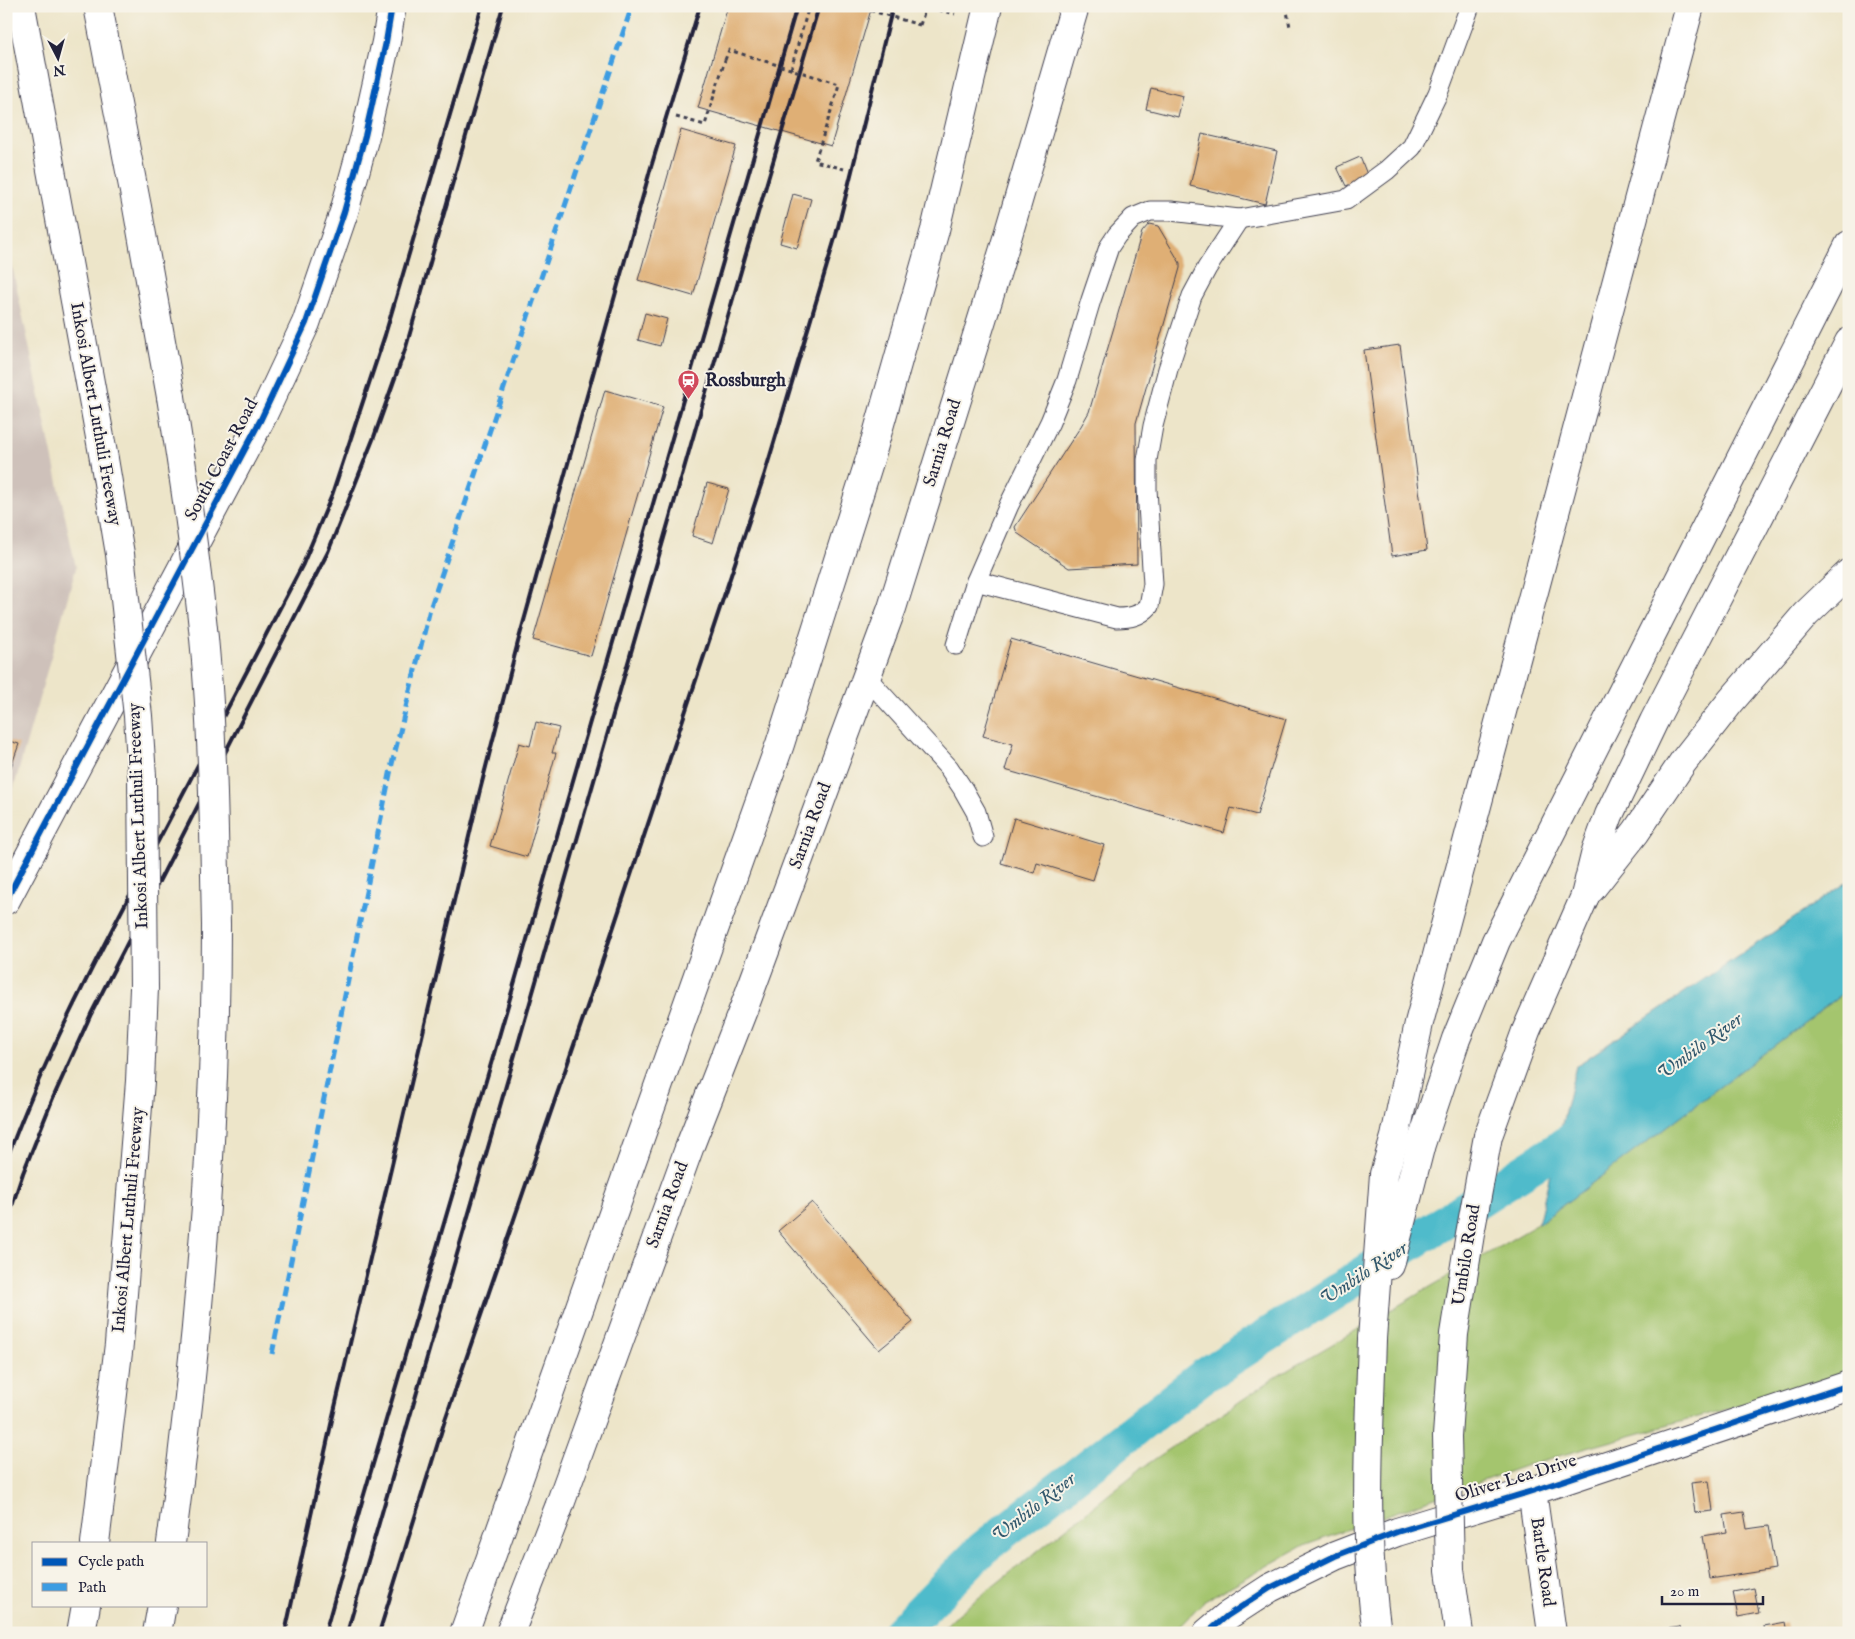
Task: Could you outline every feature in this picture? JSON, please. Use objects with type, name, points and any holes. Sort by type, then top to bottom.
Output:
[{"type":"main road","name":"Inkosi Albert Luthuli Freeway","points":[[22,6],[120,554],[138,716],[142,776],[144,988],[140,1082],[120,1334],[95,1542]]},
{"type":"main road","points":[[98,6],[137,207],[189,504],[204,638],[210,724],[216,925],[216,1024],[209,1181],[192,1368],[171,1542]]},
{"type":"main road","name":"South Coast Road","points":[[6,900],[261,419],[306,322],[344,212],[365,136],[392,6]]},
{"type":"main road","points":[[464,1633],[780,744],[870,459],[935,230],[988,6]]},
{"type":"main road","name":"Sarnia Road","points":[[510,1633],[559,1506],[691,1143],[745,1005],[892,608],[968,365],[1075,6]]},
{"type":"main road","points":[[1377,1633],[1370,1545],[1368,1472],[1372,1340],[1384,1174],[1395,1137],[1419,1023],[1468,835],[1689,10]]},
{"type":"main road","points":[[1372,1340],[1414,1168],[1456,1040],[1496,941],[1546,839],[1849,245]]},
{"type":"main road","points":[[1585,896],[1596,851],[1609,815],[1654,721],[1849,342]]},
{"type":"main road","points":[[1585,896],[1636,832],[1683,762],[1731,701],[1806,614],[1849,573]]},
{"type":"main road","name":"Umbilo Road","points":[[1459,1633],[1450,1570],[1447,1436],[1454,1334],[1470,1234],[1488,1136],[1526,1031],[1585,896]]},
{"type":"main road","name":"Oliver Lea Drive","points":[[1207,1633],[1227,1616],[1270,1588],[1335,1556],[1397,1532],[1532,1492],[1849,1385]]},
{"type":"main road","name":"Bartle Road","points":[[1532,1492],[1552,1633]]},
{"type":"main road","points":[[81,1633],[86,1606]]},
{"type":"main road","points":[[157,1633],[162,1606]]},
{"type":"lane","points":[[956,645],[976,581],[1009,505],[1050,422],[1067,380],[1109,247],[1117,234],[1133,218],[1150,211],[1171,211],[1239,219],[1346,200],[1388,170],[1412,147],[1438,93],[1470,6]]},
{"type":"lane","points":[[976,581],[1117,618],[1134,616],[1144,612],[1149,606],[1153,584],[1147,489],[1148,460],[1153,426],[1168,369],[1192,296],[1207,268],[1239,219]]},
{"type":"lane","points":[[866,677],[949,768],[964,789],[976,812],[983,837]]},
{"type":"path","points":[[790,69],[809,6]]},
{"type":"path","points":[[855,6],[920,25],[926,6]]},
{"type":"path","points":[[1286,6],[1290,27]]},
{"type":"path","points":[[676,117],[705,126],[729,50],[840,84],[815,161],[844,169]]},
{"type":"shaded area","points":[[6,237],[76,568],[6,815]]},
{"type":"green space","points":[[1849,989],[1849,1375],[1530,1464],[1306,1544],[1203,1602],[1173,1633],[939,1633],[952,1619],[1143,1467],[1276,1377],[1538,1224]]},
{"type":"water","points":[[1849,881],[1849,989],[1538,1224],[1576,1066]]},
{"type":"building","points":[[728,6],[872,6],[831,146],[698,108]]},
{"type":"building","points":[[1151,88],[1183,96],[1178,117],[1146,109]]},
{"type":"building","points":[[681,130],[736,146],[693,296],[638,280]]},
{"type":"building","points":[[1202,134],[1277,151],[1265,204],[1190,186]]},
{"type":"building","points":[[1360,157],[1368,177],[1346,186],[1337,167]]},
{"type":"building","points":[[793,194],[811,199],[797,248],[780,243]]},
{"type":"building","points":[[1149,224],[1158,226],[1180,263],[1180,268],[1136,423],[1137,564],[1069,568],[1017,533],[1015,527],[1089,412],[1142,232]]},
{"type":"building","points":[[645,313],[667,319],[660,346],[638,340]]},
{"type":"building","points":[[1400,345],[1427,550],[1392,556],[1364,350]]},
{"type":"building","points":[[605,390],[663,407],[591,656],[533,640]]},
{"type":"building","points":[[707,483],[729,489],[713,543],[692,536]]},
{"type":"building","points":[[1011,639],[1286,719],[1257,815],[1231,808],[1224,833],[1005,770],[1013,744],[983,736]]},
{"type":"building","points":[[536,722],[559,728],[552,753],[556,753],[527,857],[490,846],[519,743],[530,746]]},
{"type":"building","points":[[6,740],[19,744],[9,773],[6,772]]},
{"type":"building","points":[[1014,818],[1104,845],[1093,880],[1037,863],[1034,873],[1001,863]]},
{"type":"building","points":[[812,1202],[913,1322],[879,1350],[778,1231]]},
{"type":"building","points":[[1709,1481],[1713,1511],[1695,1513],[1691,1483]]},
{"type":"building","points":[[1744,1512],[1747,1529],[1768,1526],[1775,1569],[1710,1579],[1703,1536],[1727,1532],[1724,1515]]},
{"type":"building","points":[[1754,1588],[1759,1613],[1738,1617],[1733,1592]]},
{"type":"building","points":[[1786,1622],[1788,1633],[1765,1633],[1764,1626]]},
{"type":"building","points":[[1680,1627],[1681,1633],[1644,1633],[1644,1632]]},
{"type":"waterway","name":"Umbilo River","points":[[899,1633],[982,1549],[1202,1377],[1566,1144],[1595,1123]]},
{"type":"railway","points":[[6,1161],[20,1123],[70,1013],[303,564],[332,495],[385,335],[482,6]]},
{"type":"railway","points":[[6,1224],[23,1173],[53,1098],[91,1014],[328,552],[374,437],[406,347],[503,6]]},
{"type":"railway","points":[[285,1633],[332,1420],[479,794],[518,642],[651,167],[700,6]]},
{"type":"railway","points":[[325,1633],[797,6]]},
{"type":"railway","points":[[347,1633],[819,6]]},
{"type":"railway","points":[[379,1633],[445,1420],[589,1001],[764,476],[836,235],[893,6]]},
{"type":"marked path","points":[[272,1354],[392,764],[430,609],[632,6]]},
{"type":"cycle path","points":[[6,900],[261,419],[306,323],[344,212],[365,136],[392,6]]},
{"type":"cycle path","points":[[1207,1633],[1227,1616],[1270,1588],[1335,1556],[1397,1532],[1532,1491],[1849,1385]]},
{"type":"place","name":"Rossburgh","points":[[689,400]]}]
